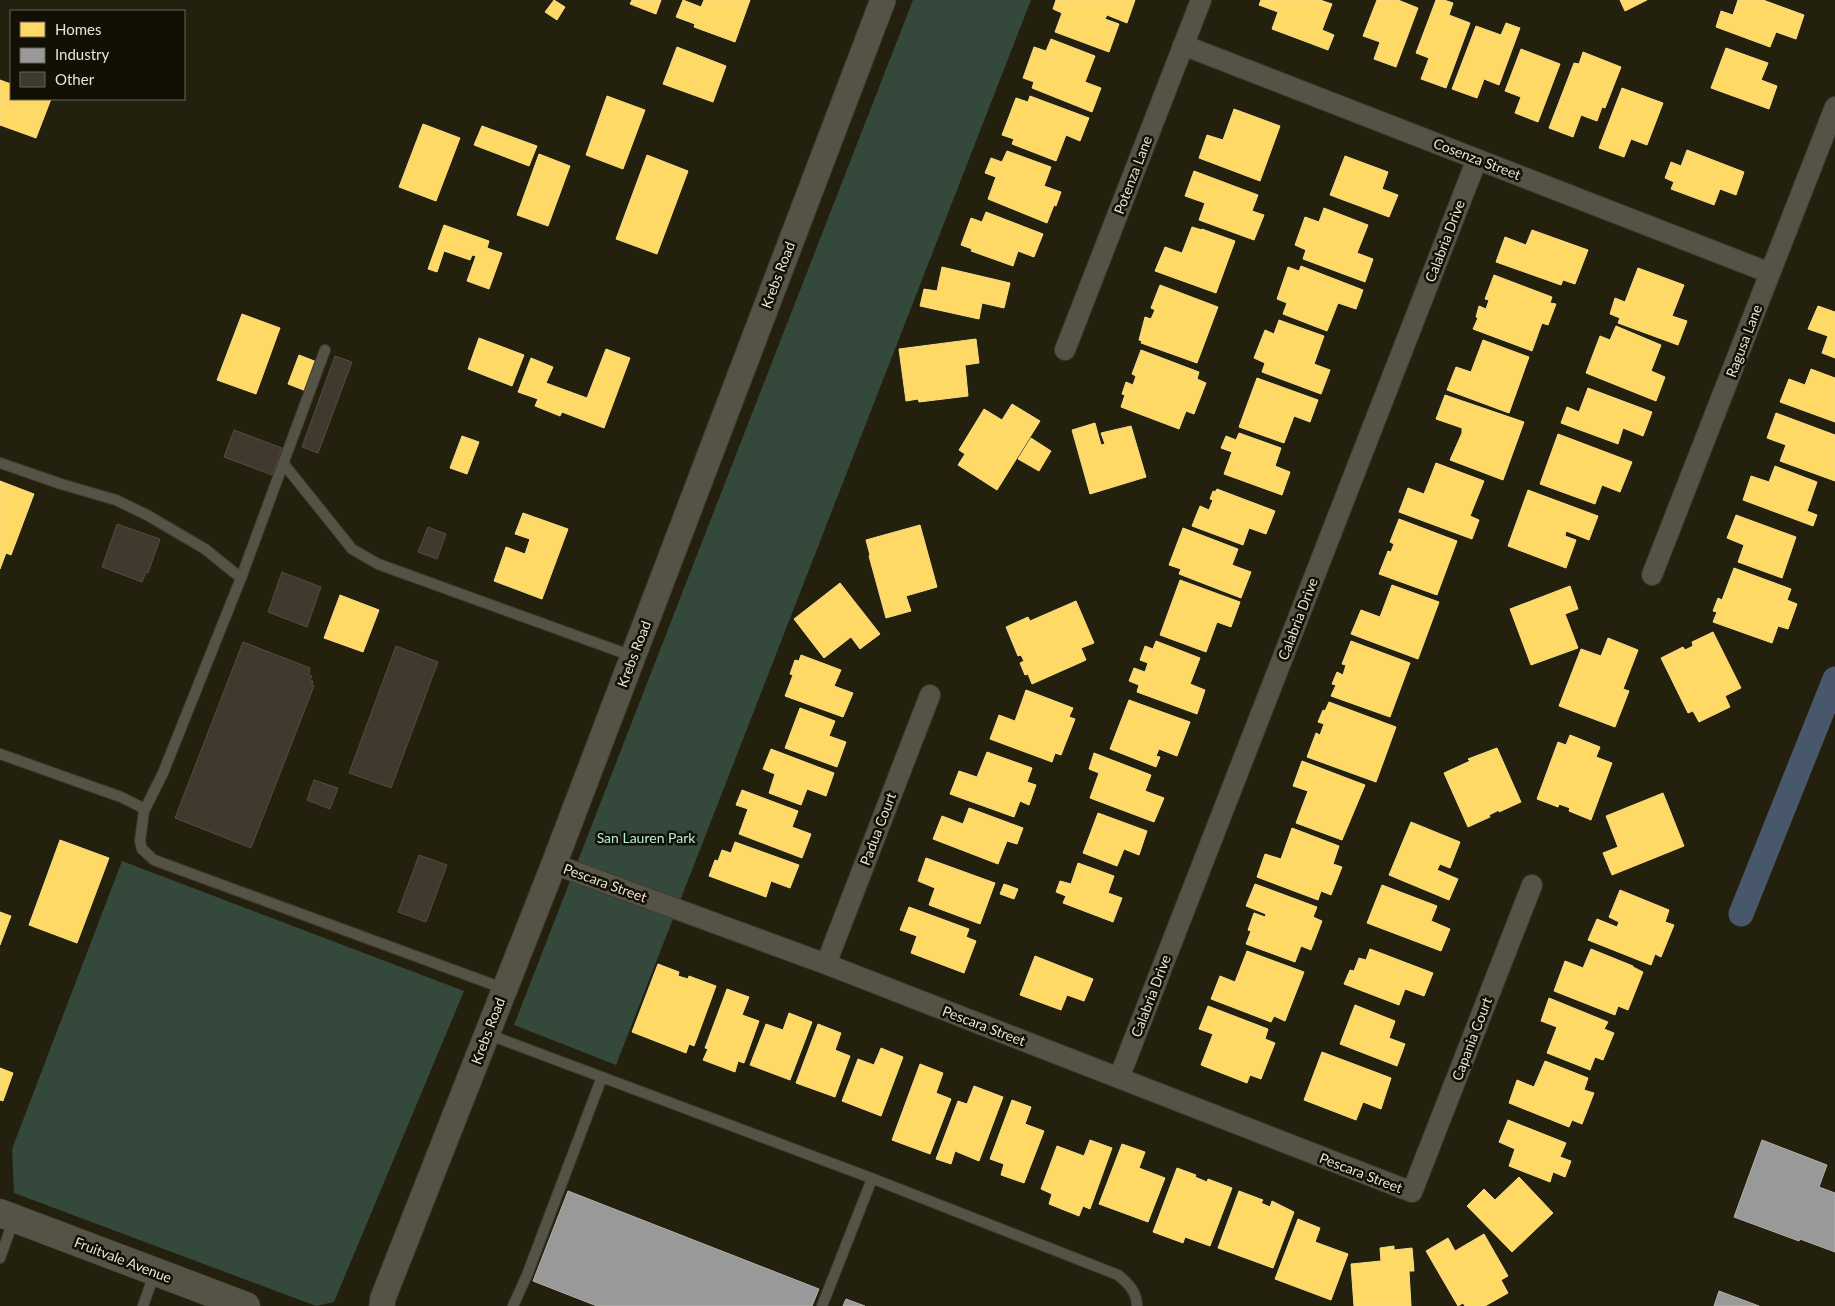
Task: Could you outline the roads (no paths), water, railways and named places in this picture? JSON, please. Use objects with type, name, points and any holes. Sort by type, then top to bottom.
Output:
[{"type":"main road","name":"Fruitvale Avenue","points":[[7,1216],[246,1306]]},
{"type":"street","name":"Krebs Road","points":[[382,1306],[383,1298],[554,864],[883,0]]},
{"type":"street","name":"Potenza Lane","points":[[1065,350],[1201,0]]},
{"type":"street","name":"Cosenza Street","points":[[1183,45],[1770,273]]},
{"type":"street","name":"Ragusa Lane","points":[[1652,575],[1835,106]]},
{"type":"street","name":"Calabria Drive","points":[[1119,1078],[1477,159]]},
{"type":"street","name":"Padua Court","points":[[826,964],[930,695]]},
{"type":"street","name":"Pescara Street","points":[[554,864],[826,964],[1412,1192]]},
{"type":"street","name":"Capania Court","points":[[1412,1192],[1532,885]]},
{"type":"lane","points":[[324,350],[242,578],[163,773],[146,809],[141,824],[140,841],[142,848],[154,860],[505,989]]},
{"type":"lane","points":[[283,463],[352,549],[364,558],[633,657]]},
{"type":"lane","points":[[0,464],[116,500],[204,549],[242,578]]},
{"type":"lane","points":[[0,754],[120,797],[146,809]]},
{"type":"lane","points":[[487,1034],[872,1179],[1118,1275],[1128,1283],[1137,1306]]},
{"type":"lane","points":[[513,1306],[527,1275],[602,1077]]},
{"type":"lane","points":[[822,1306],[872,1179]]},
{"type":"lane","points":[[0,1258],[7,1216]]},
{"type":"lane","points":[[143,1306],[155,1272]]},
{"type":"waterway","points":[[1741,914],[1835,679]]},
{"type":"park label","name":"San Lauren Park","points":[[646,838]]}]
